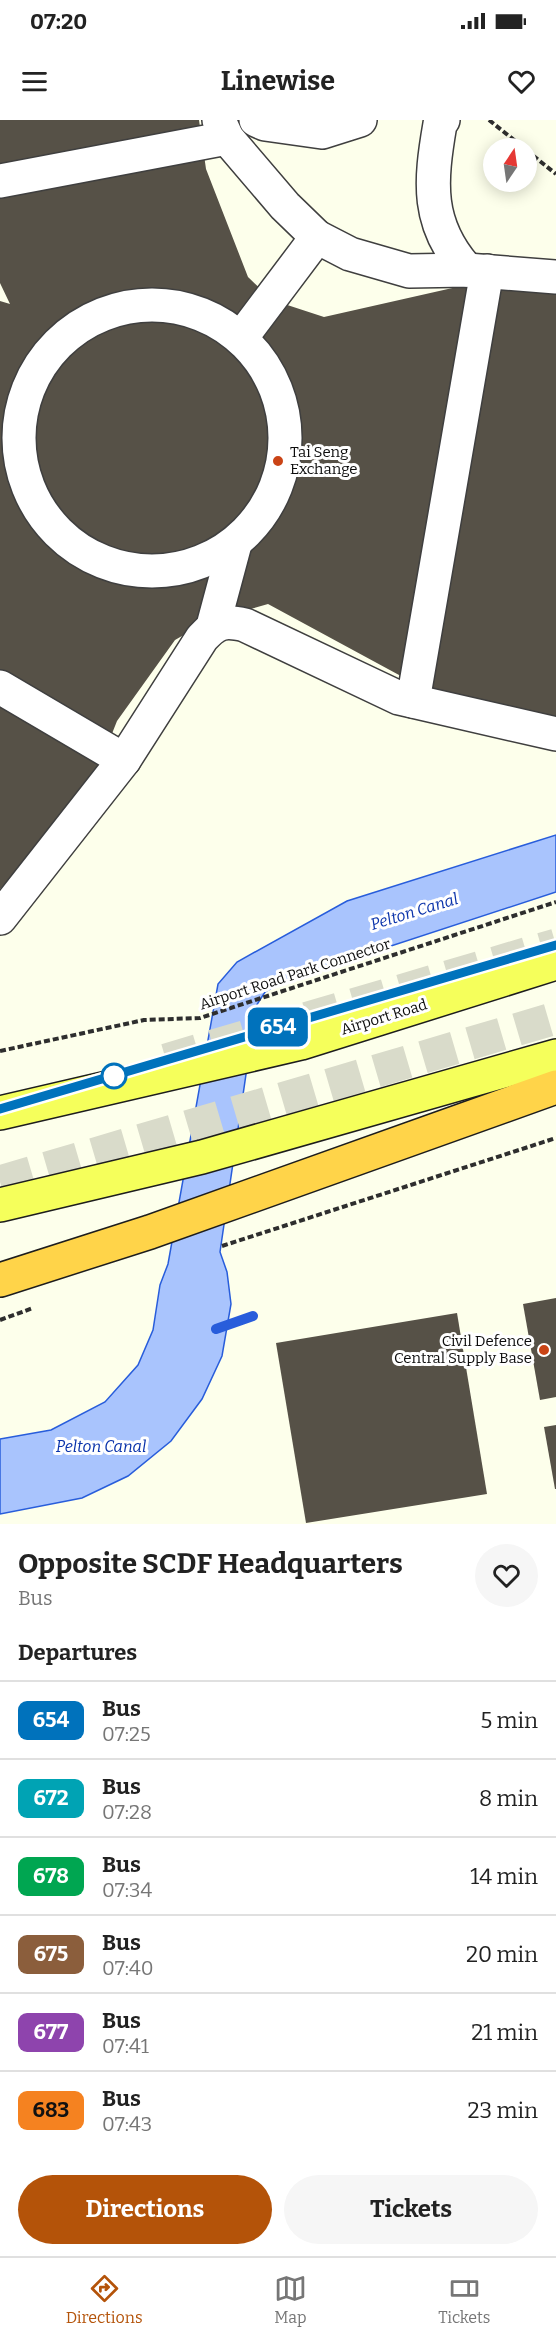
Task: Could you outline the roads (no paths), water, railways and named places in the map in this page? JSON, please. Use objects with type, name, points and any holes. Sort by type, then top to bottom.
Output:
[{"type":"highway","points":[[0,1280],[150,1232],[556,1087]]},
{"type":"main road","name":"Airport Road","points":[[0,1113],[301,1043],[556,963]]},
{"type":"main road","points":[[0,1204],[202,1157],[556,1056]]},
{"type":"lane","points":[[256,120],[265,124],[322,132],[360,120]]},
{"type":"lane","points":[[443,120],[440,124],[432,168],[434,206],[441,233],[456,258],[477,271]]},
{"type":"lane","points":[[0,181],[223,129],[285,206],[317,237],[350,254],[409,271],[477,271],[556,277]]},
{"type":"lane","points":[[241,338],[317,237]]},
{"type":"lane","points":[[413,701],[477,271]]},
{"type":"lane","points":[[0,918],[124,760],[202,638],[213,626],[235,544],[268,504],[281,475],[286,443],[283,411],[272,381],[255,354],[241,338],[220,323],[195,314],[154,305],[113,310],[76,327],[46,356],[26,392],[18,432],[22,474],[40,511],[68,542],[104,562],[145,571],[186,567],[235,544]]},
{"type":"lane","points":[[213,626],[229,621],[245,625],[399,698],[556,734]]},
{"type":"lane","points":[[0,687],[124,760]]},
{"type":"water","name":"Pelton Canal","points":[[556,835],[556,892],[281,982],[265,992],[256,1006],[220,1252],[227,1272],[231,1304],[222,1356],[202,1399],[171,1441],[128,1476],[82,1498],[0,1514],[0,1439],[51,1430],[105,1402],[138,1365],[153,1330],[160,1285],[168,1264],[218,984],[237,962],[347,901]]},
{"type":"waterway","points":[[216,1329],[253,1316]]},
{"type":"tunnel","points":[[166,1060],[556,945]]},
{"type":"tunnel","points":[[0,1182],[556,1018]]},
{"type":"place","name":"Tai Seng Exchange","points":[[278,461]]},
{"type":"place","name":"Civil Defence Central Supply Base","points":[[544,1350]]}]
